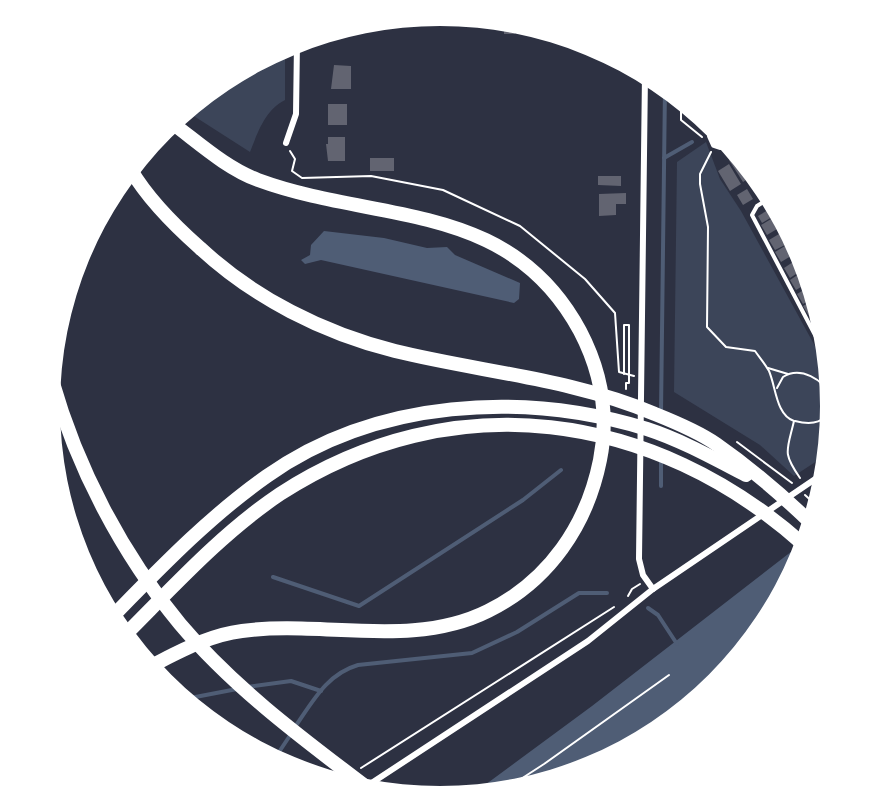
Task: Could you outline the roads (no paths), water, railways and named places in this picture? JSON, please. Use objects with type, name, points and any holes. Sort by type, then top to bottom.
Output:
[{"type":"highway","points":[[160,662],[212,637],[240,631],[308,627],[399,630],[435,627],[486,612],[529,584],[560,554],[591,498],[603,448],[603,400],[594,362],[573,319],[551,287],[530,267],[499,246],[437,221],[310,194],[257,180],[220,160],[180,129]]},
{"type":"highway","points":[[137,177],[177,227],[223,270],[274,303],[334,332],[393,350],[540,381],[616,400],[655,414],[715,443],[804,516]]},
{"type":"highway","points":[[120,609],[187,542],[269,475],[324,444],[375,425],[427,413],[484,406],[536,407],[609,418],[650,430],[708,455],[774,490]]},
{"type":"highway","points":[[60,409],[64,423],[106,514],[138,566],[180,624],[215,662],[287,728],[350,775]]},
{"type":"highway","points":[[132,628],[243,522],[280,495],[319,472],[373,449],[430,432],[484,425],[533,425],[597,434],[640,446],[698,469],[752,503],[796,538]]},
{"type":"street","points":[[286,143],[296,114],[297,53]]},
{"type":"street","points":[[645,86],[639,560],[643,575],[653,590]]},
{"type":"street","points":[[378,780],[588,641],[653,590],[813,480]]},
{"type":"lane","points":[[761,203],[752,215],[813,331]]},
{"type":"waterway","points":[[661,413],[665,100]]},
{"type":"waterway","points":[[664,158],[692,142]]},
{"type":"waterway","points":[[661,460],[661,486]]},
{"type":"waterway","points":[[273,577],[359,606],[523,500],[561,470]]},
{"type":"waterway","points":[[295,727],[329,682],[347,669],[358,665],[472,653],[517,632],[579,593],[607,593]]},
{"type":"waterway","points":[[648,608],[658,615],[677,644]]},
{"type":"waterway","points":[[247,687],[291,681],[321,691]]},
{"type":"waterway","points":[[196,697],[237,689]]},
{"type":"waterway","points":[[280,750],[291,734]]}]
